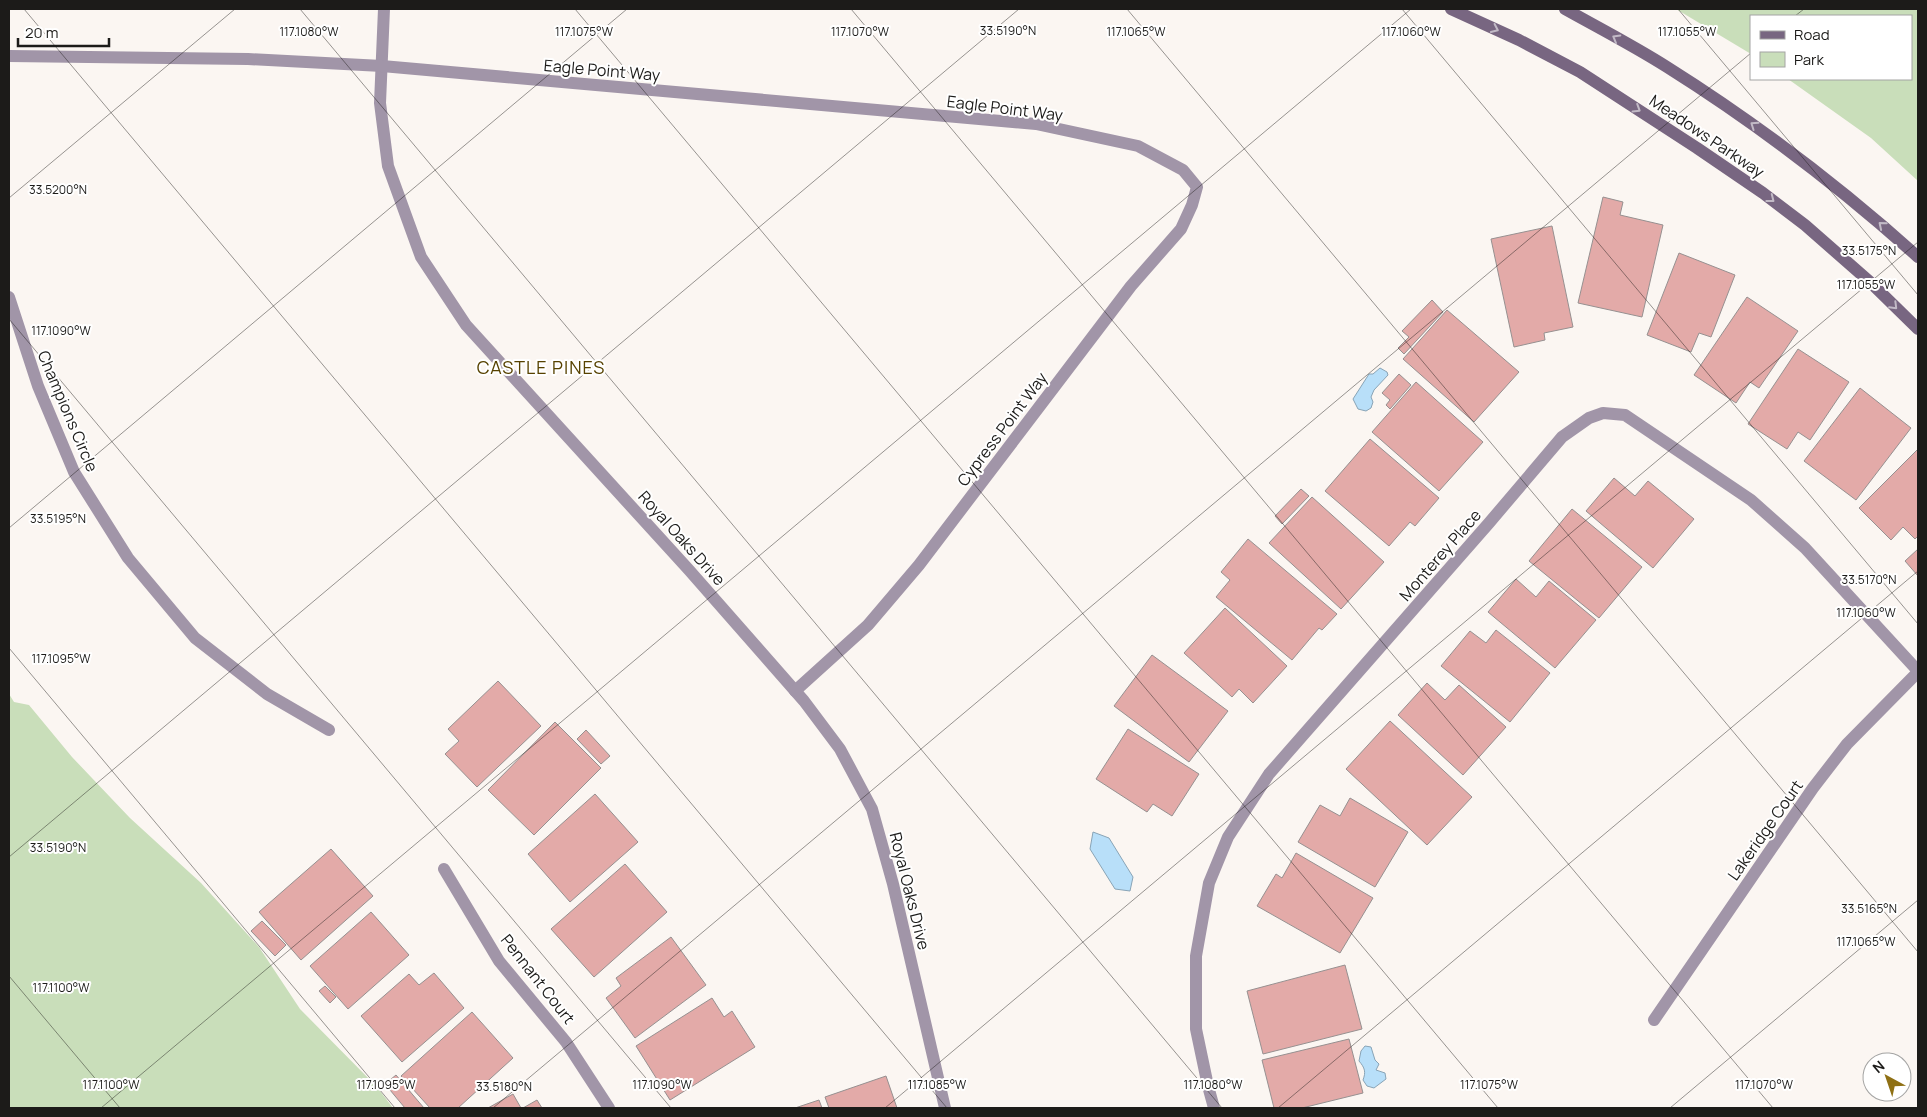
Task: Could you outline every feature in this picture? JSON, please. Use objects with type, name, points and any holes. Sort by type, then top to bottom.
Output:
[{"type":"main road","name":"Meadows Parkway","points":[[1451,9],[1519,40],[1580,72],[1698,148],[1762,192],[1805,225],[1870,282],[1918,329]]},
{"type":"main road","points":[[1565,9],[1666,66],[1795,154],[1884,226],[1918,257]]},
{"type":"street","name":"Royal Oaks Drive","points":[[384,9],[380,103],[388,166],[421,257],[466,325],[682,563],[795,691],[840,749],[872,809],[893,884],[945,1108]]},
{"type":"street","name":"Eagle Point Way","points":[[9,56],[248,59],[382,66],[1036,124],[1138,146],[1183,170]]},
{"type":"street","name":"Cypress Point Way","points":[[795,691],[868,624],[919,565],[1131,286],[1182,229],[1197,187],[1183,170]]},
{"type":"street","name":"Champions Circle","points":[[9,297],[38,386],[74,472],[128,558],[195,638],[267,694],[329,730]]},
{"type":"street","name":"Monterey Place","points":[[1214,1108],[1196,1029],[1196,956],[1209,883],[1228,837],[1269,774],[1562,437],[1589,418],[1604,413],[1625,415],[1752,500],[1805,548],[1918,672]]},
{"type":"street","name":"Lakeridge Court","points":[[1654,1020],[1813,788],[1847,744],[1918,672]]},
{"type":"street","name":"Pennant Court","points":[[444,869],[499,961],[566,1042],[609,1108]]},
{"type":"green space","points":[[1676,9],[1918,9],[1918,181],[1871,138],[1789,80],[1912,80],[1912,15],[1750,15],[1750,53]]},
{"type":"green space","points":[[9,694],[14,702],[29,705],[72,757],[130,818],[201,883],[259,947],[300,1009],[377,1087],[393,1108],[9,1108]]},
{"type":"water","points":[[1380,368],[1387,372],[1388,375],[1374,390],[1371,397],[1373,402],[1371,408],[1366,411],[1358,409],[1353,399],[1369,374],[1373,374]]},
{"type":"water","points":[[1093,832],[1109,838],[1133,877],[1130,891],[1115,889],[1090,849]]},
{"type":"water","points":[[1365,1046],[1371,1047],[1375,1060],[1379,1064],[1376,1070],[1385,1073],[1386,1079],[1374,1088],[1367,1086],[1363,1080],[1364,1070],[1359,1061],[1361,1051]]},
{"type":"building","points":[[1603,197],[1623,202],[1620,215],[1663,225],[1642,317],[1578,303]]},
{"type":"building","points":[[1552,226],[1573,327],[1544,333],[1545,340],[1514,347],[1491,239]]},
{"type":"building","points":[[1679,253],[1735,275],[1711,337],[1699,333],[1691,352],[1647,335]]},
{"type":"building","points":[[1747,297],[1798,331],[1759,388],[1750,382],[1736,403],[1694,375]]},
{"type":"building","points":[[1432,300],[1443,312],[1404,354],[1398,348],[1409,337],[1402,331]]},
{"type":"building","points":[[1447,310],[1519,372],[1474,422],[1403,359]]},
{"type":"building","points":[[1798,349],[1849,382],[1810,440],[1798,432],[1787,449],[1748,424]]},
{"type":"building","points":[[1399,374],[1411,385],[1390,409],[1386,405],[1390,400],[1382,393]]},
{"type":"building","points":[[1416,382],[1483,442],[1439,491],[1372,432]]},
{"type":"building","points":[[1860,388],[1911,428],[1856,500],[1804,461]]},
{"type":"building","points":[[1370,439],[1439,498],[1415,526],[1410,522],[1389,546],[1325,491]]},
{"type":"building","points":[[1918,449],[1918,536],[1915,539],[1903,527],[1891,540],[1859,508]]},
{"type":"building","points":[[1614,478],[1635,496],[1648,481],[1694,519],[1653,568],[1586,511]]},
{"type":"building","points":[[1301,489],[1309,496],[1282,524],[1275,516]]},
{"type":"building","points":[[1312,497],[1384,562],[1341,609],[1269,543]]},
{"type":"building","points":[[1572,509],[1642,567],[1599,618],[1529,561]]},
{"type":"building","points":[[1248,539],[1337,614],[1322,630],[1319,628],[1292,660],[1216,597],[1230,580],[1221,572]]},
{"type":"building","points":[[1918,549],[1918,576],[1905,561]]},
{"type":"building","points":[[1516,579],[1536,597],[1549,581],[1596,620],[1555,668],[1488,612]]},
{"type":"building","points":[[1225,608],[1287,666],[1253,703],[1239,689],[1232,697],[1184,653]]},
{"type":"building","points":[[1496,630],[1550,673],[1510,722],[1441,666],[1470,631],[1486,643]]},
{"type":"building","points":[[1152,655],[1228,711],[1189,762],[1114,706]]},
{"type":"building","points":[[498,681],[541,726],[477,787],[445,754],[459,741],[448,729]]},
{"type":"building","points":[[1427,683],[1445,700],[1459,685],[1506,727],[1463,775],[1398,715]]},
{"type":"building","points":[[1390,721],[1472,797],[1427,845],[1346,769]]},
{"type":"building","points":[[555,722],[601,768],[534,835],[488,790]]},
{"type":"building","points":[[1128,729],[1199,774],[1172,816],[1153,804],[1147,812],[1096,779]]},
{"type":"building","points":[[586,730],[610,756],[601,764],[577,739]]},
{"type":"building","points":[[595,794],[638,842],[570,902],[528,854]]},
{"type":"building","points":[[1350,798],[1408,832],[1375,887],[1298,842],[1320,805],[1340,816]]},
{"type":"building","points":[[331,849],[373,896],[301,960],[259,912]]},
{"type":"building","points":[[1296,853],[1373,898],[1340,953],[1257,906],[1276,874],[1282,878]]},
{"type":"building","points":[[625,864],[667,912],[594,977],[551,929]]},
{"type":"building","points":[[371,912],[409,955],[348,1009],[310,966]]},
{"type":"building","points":[[262,921],[286,945],[275,956],[251,931]]},
{"type":"building","points":[[671,937],[706,985],[635,1038],[606,998],[621,986],[616,978]]},
{"type":"building","points":[[1345,965],[1362,1029],[1263,1054],[1247,991]]},
{"type":"building","points":[[434,973],[464,1008],[402,1062],[361,1016],[409,974],[419,985]]},
{"type":"building","points":[[325,986],[336,997],[330,1003],[319,991]]},
{"type":"building","points":[[712,998],[724,1017],[732,1011],[755,1047],[670,1100],[636,1046]]},
{"type":"building","points":[[472,1012],[513,1058],[458,1108],[430,1108],[401,1076]]},
{"type":"building","points":[[1349,1039],[1363,1093],[1302,1108],[1274,1108],[1262,1060]]},
{"type":"building","points":[[396,1075],[424,1108],[405,1108],[385,1084]]},
{"type":"building","points":[[886,1076],[897,1108],[829,1108],[825,1097]]},
{"type":"building","points":[[513,1094],[521,1108],[488,1108]]},
{"type":"building","points":[[537,1100],[542,1108],[523,1108]]},
{"type":"building","points":[[819,1100],[822,1108],[795,1108]]},
{"type":"district","name":"CASTLE PINES","points":[[541,368]]}]
